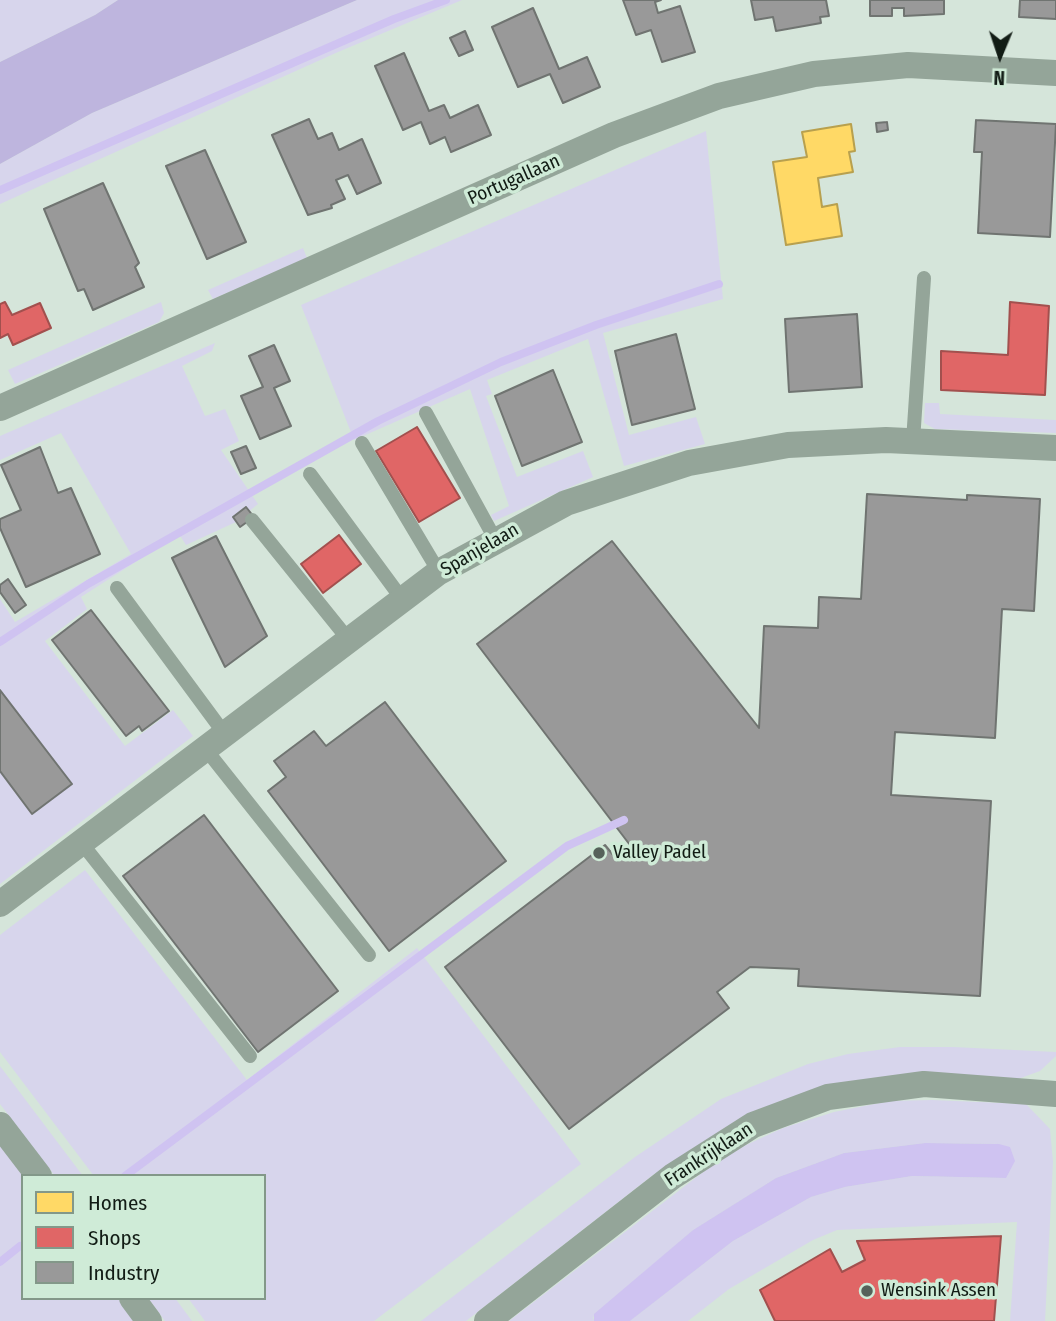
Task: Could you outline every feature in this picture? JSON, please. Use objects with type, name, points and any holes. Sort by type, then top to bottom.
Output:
[{"type":"street","name":"Portugallaan","points":[[0,408],[614,135],[719,96],[814,74],[908,65],[1056,73]]},
{"type":"street","name":"Spanjelaan","points":[[0,904],[439,572],[495,539],[566,503],[689,463],[789,445],[913,441],[1056,448]]},
{"type":"street","name":"Frankrijklaan","points":[[487,1321],[673,1176],[754,1125],[828,1097],[924,1084],[1056,1094]]},
{"type":"street","points":[[0,1125],[37,1174]]},
{"type":"street","points":[[133,1300],[149,1321]]},
{"type":"lane","points":[[913,441],[924,278]]},
{"type":"lane","points":[[426,413],[495,539]]},
{"type":"lane","points":[[362,443],[439,572]]},
{"type":"lane","points":[[310,474],[402,599]]},
{"type":"lane","points":[[252,520],[348,639]]},
{"type":"lane","points":[[117,588],[214,740],[369,955]]},
{"type":"lane","points":[[80,842],[250,1056]]},
{"type":"shaded area","points":[[0,0],[118,0],[95,15],[0,62]]},
{"type":"shaded area","points":[[118,0],[357,0],[92,113],[0,164],[0,62],[95,15]]},
{"type":"shaded area","points":[[357,0],[462,0],[338,52],[0,204],[0,164],[92,113]]},
{"type":"shaded area","points":[[706,131],[723,299],[603,333],[629,435],[696,417],[705,444],[624,466],[588,339],[487,380],[492,394],[486,396],[517,477],[583,451],[593,477],[494,521],[491,515],[509,506],[470,389],[354,440],[301,305]]},
{"type":"shaded area","points":[[303,248],[307,258],[213,299],[208,290]]},
{"type":"shaded area","points":[[161,302],[164,313],[159,322],[15,384],[8,370]]},
{"type":"shaded area","points":[[215,343],[212,351],[182,366],[205,416],[225,409],[239,441],[221,450],[258,504],[236,522],[186,545],[179,534],[81,597],[87,609],[45,641],[125,746],[173,710],[193,736],[0,884],[0,599],[15,622],[131,554],[61,433],[0,460],[0,436]]},
{"type":"shaded area","points":[[925,403],[939,403],[940,414],[1056,420],[1056,433],[935,429],[924,423]]},
{"type":"shaded area","points":[[85,870],[247,1080],[417,948],[581,1164],[374,1321],[205,1321],[189,1300],[266,1300],[266,1174],[92,1174],[0,1052],[0,935]]},
{"type":"shaded area","points":[[900,1047],[1056,1052],[1056,1056],[1040,1071],[1018,1079],[744,1118],[653,1175],[466,1321],[421,1321],[635,1157],[721,1099],[808,1064],[848,1054]]},
{"type":"shaded area","points":[[0,1066],[81,1174],[53,1174],[0,1104]]},
{"type":"shaded area","points":[[890,1101],[1026,1104],[1050,1129],[1053,1162],[1045,1321],[1010,1321],[1017,1222],[837,1230],[813,1240],[729,1289],[688,1321],[630,1321],[733,1241],[811,1197],[845,1187],[912,1176],[1006,1178],[999,1144],[925,1143],[844,1153],[776,1178],[693,1230],[593,1317],[594,1321],[509,1321],[711,1166],[744,1146],[783,1128],[834,1112]]},
{"type":"shaded area","points":[[925,1143],[999,1144],[1010,1147],[1015,1161],[1006,1178],[912,1176],[845,1187],[811,1197],[733,1241],[630,1321],[594,1321],[594,1314],[693,1230],[776,1178],[844,1153]]},
{"type":"shaded area","points":[[0,1144],[22,1174],[21,1300],[119,1300],[135,1321],[0,1321]]},
{"type":"shaded area","points":[[149,1300],[176,1300],[192,1321],[165,1321]]},
{"type":"building: Homes","points":[[851,124],[855,151],[849,152],[853,172],[818,178],[822,207],[837,204],[842,236],[786,245],[773,162],[807,157],[802,132]]},
{"type":"building: Shops","points":[[5,302],[12,315],[40,303],[51,328],[13,345],[8,334],[0,338],[0,304]]},
{"type":"building: Shops","points":[[1010,302],[1049,306],[1045,395],[941,390],[941,351],[1008,355]]},
{"type":"building: Shops","points":[[417,427],[460,498],[419,522],[376,451]]},
{"type":"building: Shops","points":[[339,535],[361,564],[323,593],[301,564]]},
{"type":"building: Shops","points":[[1001,1236],[994,1321],[775,1321],[760,1290],[830,1249],[842,1272],[865,1260],[857,1241]]},
{"type":"building: Industry","points":[[623,0],[661,0],[655,2],[658,13],[680,6],[695,52],[662,62],[651,30],[636,35]]},
{"type":"building: Industry","points":[[751,0],[826,0],[829,16],[820,17],[821,23],[776,31],[773,17],[755,20]]},
{"type":"building: Industry","points":[[870,0],[944,0],[944,14],[904,16],[904,8],[892,8],[892,16],[870,16]]},
{"type":"building: Industry","points":[[1020,0],[1056,0],[1056,19],[1019,17]]},
{"type":"building: Industry","points":[[533,8],[559,69],[587,57],[600,87],[563,103],[550,74],[518,87],[492,27]]},
{"type":"building: Industry","points":[[465,31],[473,50],[459,56],[450,38]]},
{"type":"building: Industry","points":[[404,53],[429,111],[444,105],[450,118],[478,105],[491,135],[451,152],[445,137],[430,144],[421,122],[403,130],[375,66]]},
{"type":"building: Industry","points":[[309,119],[318,139],[332,133],[339,150],[362,139],[381,183],[357,194],[348,175],[336,180],[345,199],[331,205],[332,208],[308,215],[272,135]]},
{"type":"building: Industry","points":[[976,120],[1056,124],[1050,237],[978,233],[982,152],[974,152]]},
{"type":"building: Industry","points":[[887,122],[888,130],[877,132],[876,123]]},
{"type":"building: Industry","points":[[205,150],[246,242],[207,259],[166,166]]},
{"type":"building: Industry","points":[[103,183],[139,263],[135,267],[144,287],[93,310],[84,289],[78,291],[44,209]]},
{"type":"building: Industry","points":[[857,314],[862,387],[789,392],[785,319]]},
{"type":"building: Industry","points":[[676,334],[695,409],[632,425],[615,351]]},
{"type":"building: Industry","points":[[274,345],[290,381],[274,388],[291,426],[260,439],[241,396],[263,387],[249,356]]},
{"type":"building: Industry","points":[[553,370],[582,442],[522,466],[495,396]]},
{"type":"building: Industry","points":[[246,446],[256,468],[241,474],[231,452]]},
{"type":"building: Industry","points":[[40,447],[58,493],[71,488],[100,554],[26,587],[0,528],[0,519],[21,510],[1,465]]},
{"type":"building: Industry","points":[[867,494],[967,500],[967,495],[1040,499],[1034,611],[1002,609],[995,738],[895,732],[891,795],[991,801],[980,996],[798,986],[799,969],[750,967],[717,992],[729,1008],[569,1129],[445,967],[605,845],[618,861],[633,849],[477,644],[612,541],[759,728],[764,626],[818,628],[819,597],[861,599]]},
{"type":"building: Industry","points":[[246,507],[254,517],[240,527],[233,517]]},
{"type":"building: Industry","points":[[216,536],[267,636],[225,667],[172,558]]},
{"type":"building: Industry","points":[[8,579],[26,605],[15,613],[0,592],[0,585]]},
{"type":"building: Industry","points":[[91,610],[169,711],[142,731],[139,726],[126,736],[52,640]]},
{"type":"building: Industry","points":[[0,690],[72,784],[32,814],[0,771]]},
{"type":"building: Industry","points":[[385,702],[506,861],[389,951],[268,791],[286,777],[274,761],[314,731],[326,746]]},
{"type":"building: Industry","points":[[204,815],[338,991],[258,1052],[123,876]]},
{"type":"waterway","points":[[0,190],[394,19],[446,0]]},
{"type":"waterway","points":[[0,642],[88,584],[378,421],[501,362],[596,325],[719,284]]},
{"type":"waterway","points":[[128,1174],[567,846],[624,820]]},
{"type":"waterway","points":[[0,1262],[20,1246]]},
{"type":"place","name":"Valley Padel","points":[[599,853]]},
{"type":"place","name":"Wensink Assen","points":[[867,1291]]}]
